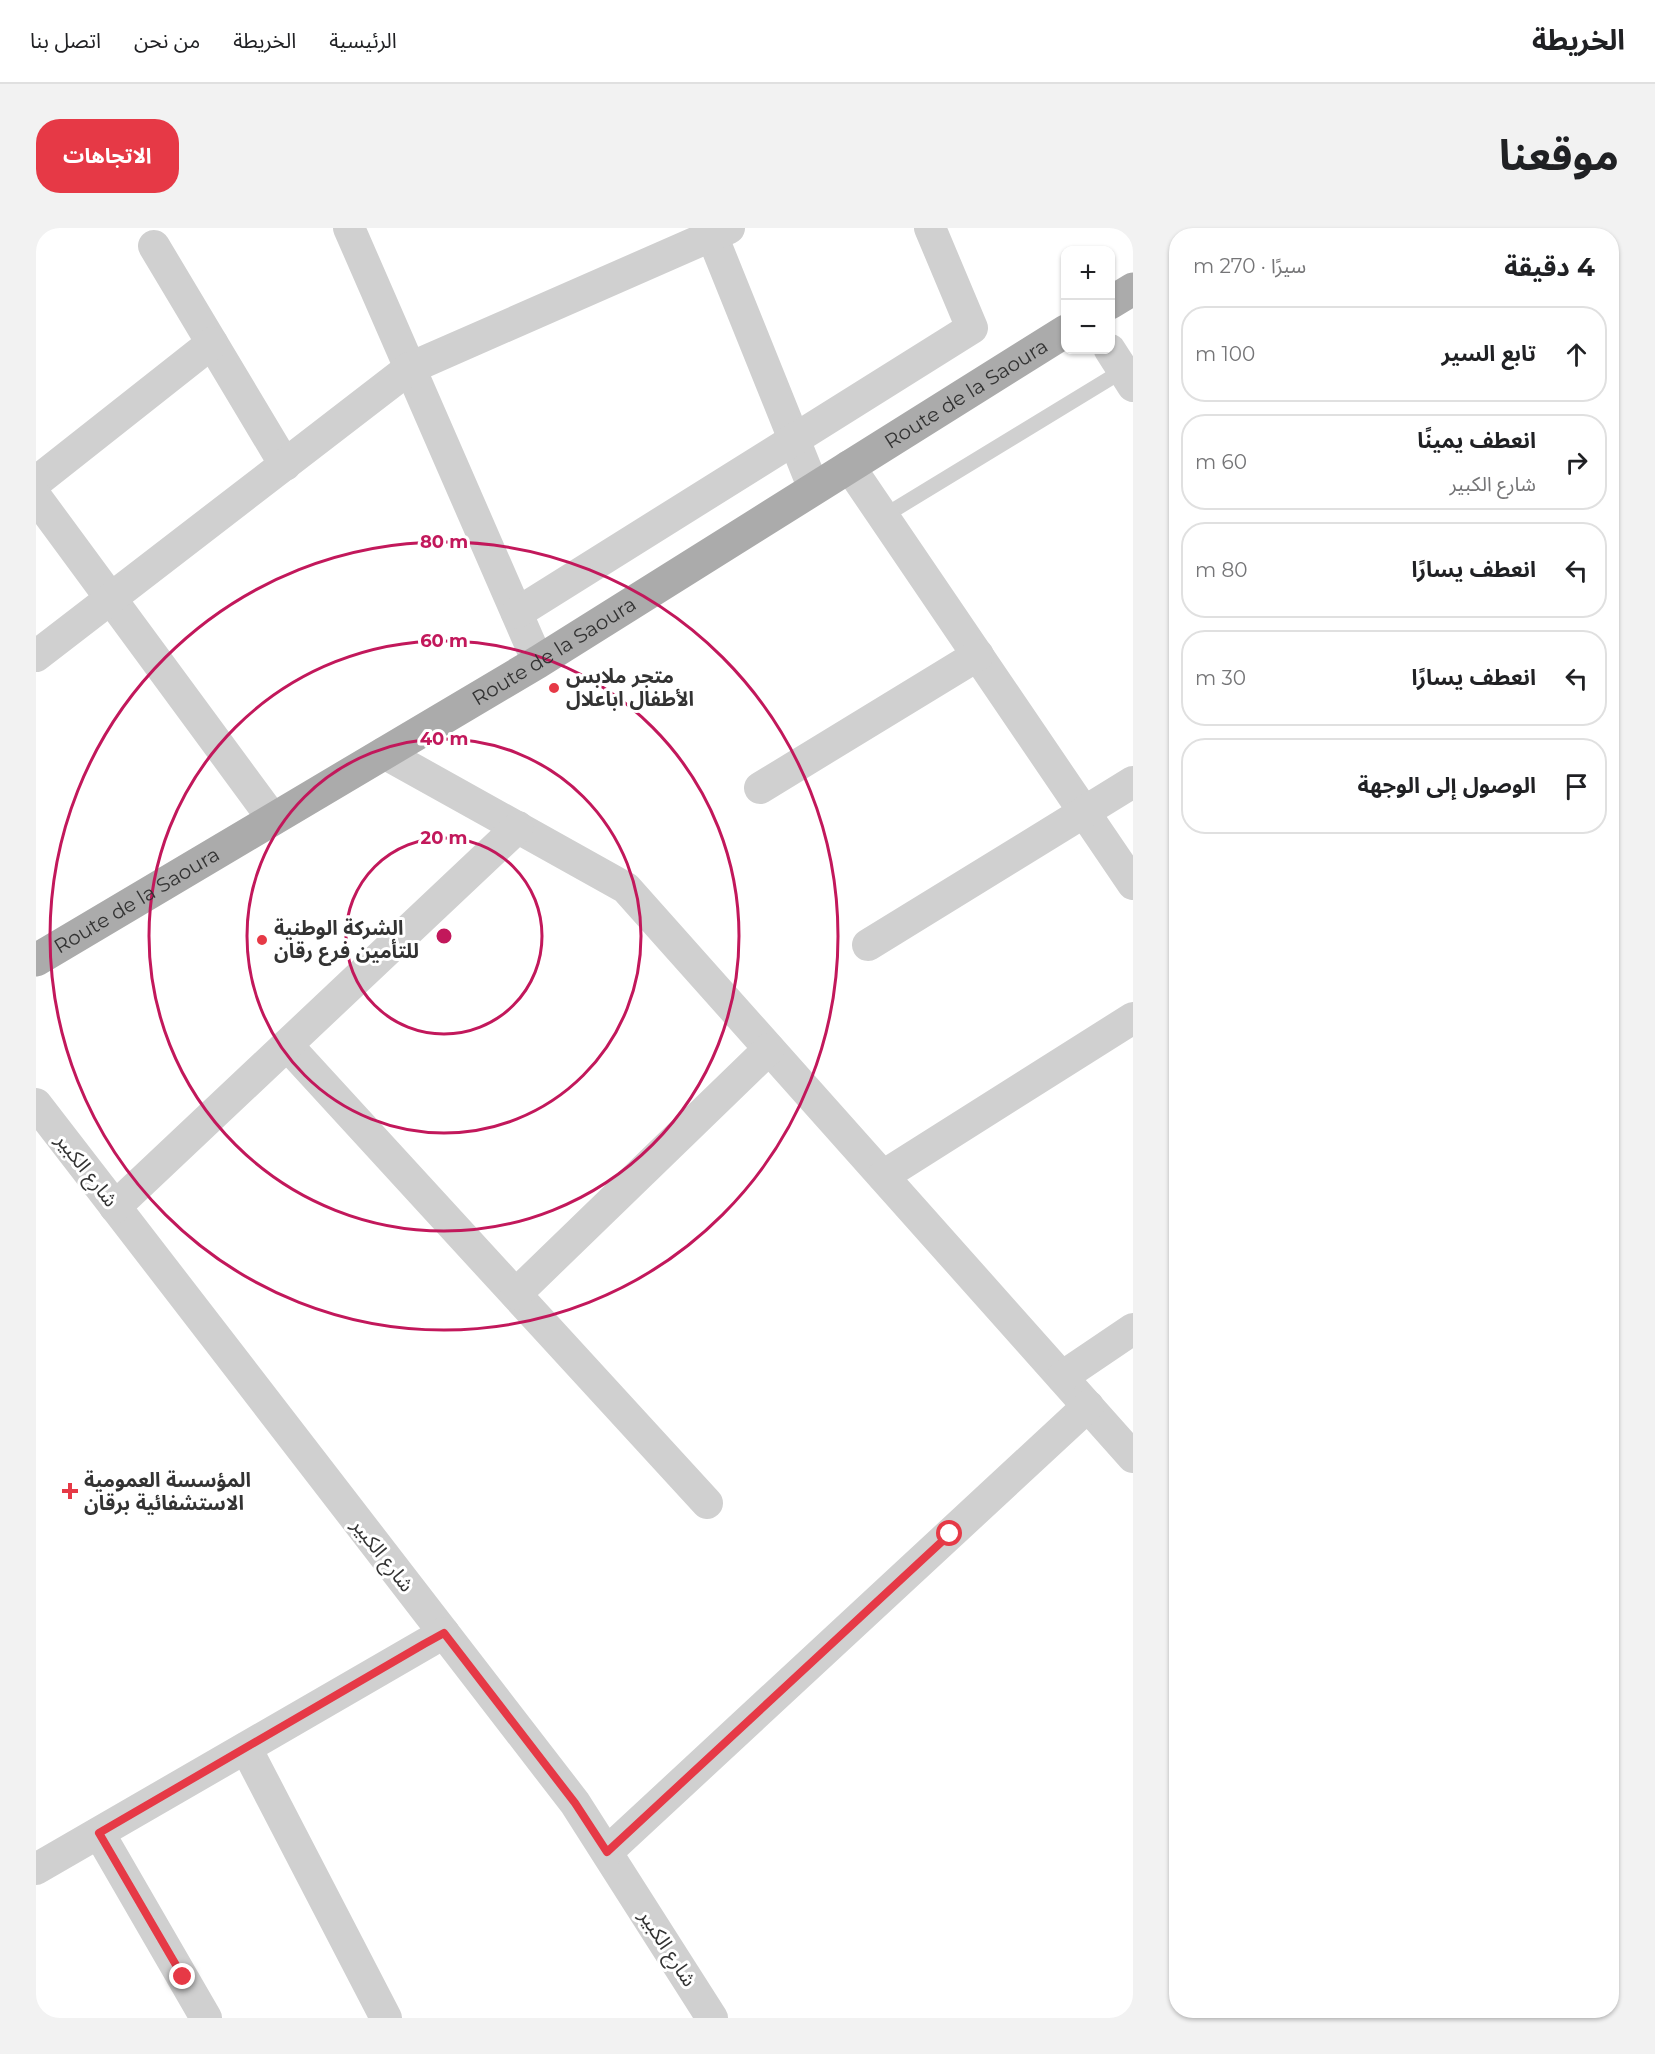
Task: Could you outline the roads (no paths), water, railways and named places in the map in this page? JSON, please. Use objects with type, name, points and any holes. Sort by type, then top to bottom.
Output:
[{"type":"main road","points":[[1115,300],[1133,289]]},
{"type":"main road","name":"Route de la Saoura","points":[[36,960],[538,662],[1061,334]]},
{"type":"street","points":[[349,228],[538,662]]},
{"type":"street","points":[[517,613],[972,328],[930,228]]},
{"type":"street","points":[[36,656],[410,368],[717,230],[814,489]]},
{"type":"street","points":[[154,246],[285,465]]},
{"type":"street","points":[[36,482],[212,343]]},
{"type":"street","points":[[849,466],[1133,884]]},
{"type":"street","points":[[36,497],[273,819]]},
{"type":"street","points":[[760,788],[978,655]]},
{"type":"street","points":[[384,753],[626,888],[1133,1457]]},
{"type":"street","points":[[868,945],[1133,783]]},
{"type":"street","points":[[116,1207],[518,827]]},
{"type":"street","points":[[883,1176],[1133,1018]]},
{"type":"street","points":[[287,1045],[707,1503]]},
{"type":"street","points":[[516,1294],[769,1049]]},
{"type":"street","name":"شارع الكبير","points":[[36,1104],[575,1803],[712,2018]]},
{"type":"street","points":[[1062,1377],[1133,1329]]},
{"type":"street","points":[[607,1852],[1088,1406]]},
{"type":"street","points":[[36,1869],[444,1633]]},
{"type":"street","points":[[246,1748],[386,2018]]},
{"type":"street","points":[[99,1833],[206,2018]]},
{"type":"lane","points":[[884,516],[1125,367]]},
{"type":"place","name":"متجر ملابس الأطفال اباعلال","points":[[554,688]]},
{"type":"place","name":"الشركة الوطنية للتأمين فرع رقان","points":[[262,940]]},
{"type":"place","name":"المؤسسة العمومية الاستشفائية برقان","points":[[70,1491]]}]
